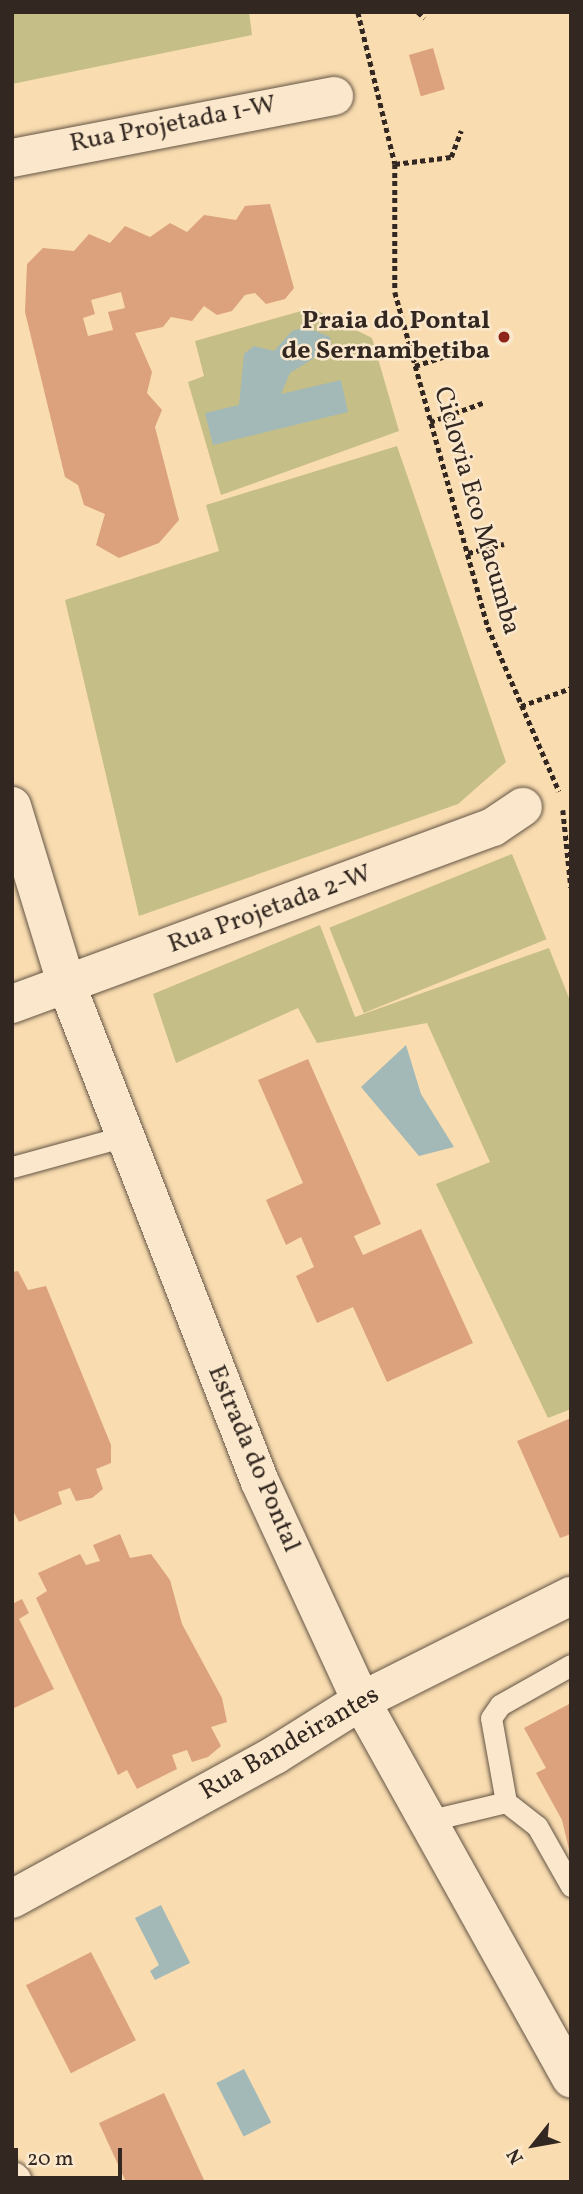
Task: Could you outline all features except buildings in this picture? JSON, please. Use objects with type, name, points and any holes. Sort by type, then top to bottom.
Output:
[{"type":"street","name":"Rua Projetada 1-W","points":[[12,158],[334,96]]},
{"type":"street","name":"Estrada do Pontal","points":[[12,806],[67,986],[260,1482],[360,1701],[568,2066]]},
{"type":"street","name":"Rua Projetada 2-W","points":[[12,1004],[67,986],[493,827],[523,807]]},
{"type":"street","name":"Rua Bandeirantes","points":[[12,1899],[275,1755],[360,1701],[571,1596]]},
{"type":"lane","points":[[12,1167],[125,1136]]},
{"type":"lane","points":[[571,1665],[500,1705],[491,1718],[506,1802],[537,1826],[571,1886]]},
{"type":"lane","points":[[427,1821],[506,1802]]},
{"type":"path","name":"Ciclovia Eco Macumba","points":[[358,12],[396,164],[396,292],[430,422],[502,669],[558,787],[571,888]]},
{"type":"path","points":[[418,12],[425,18]]},
{"type":"path","points":[[396,164],[451,157],[461,131]]},
{"type":"path","points":[[415,366],[455,353]]},
{"type":"path","points":[[430,422],[485,402]]},
{"type":"path","points":[[468,553],[504,544]]},
{"type":"path","points":[[521,706],[571,688]]},
{"type":"shaded area","points":[[12,12],[249,12],[252,35],[12,84]]},
{"type":"shaded area","points":[[312,308],[372,338],[399,431],[221,495],[188,382],[204,376],[195,341]]},
{"type":"shaded area","points":[[397,446],[506,762],[458,804],[139,916],[65,600],[219,551],[206,505]]},
{"type":"shaded area","points":[[512,854],[546,939],[364,1013],[329,928]]},
{"type":"shaded area","points":[[320,925],[355,1017],[549,948],[571,1003],[571,1409],[548,1418],[436,1184],[490,1162],[427,1023],[317,1043],[298,1008],[176,1063],[153,994]]},
{"type":"water","points":[[306,327],[330,337],[333,356],[314,358],[290,373],[281,394],[341,380],[348,412],[213,445],[205,413],[239,405],[244,354],[254,346],[274,351],[292,331]]},
{"type":"water","points":[[406,1045],[421,1094],[454,1147],[419,1156],[361,1087]]},
{"type":"water","points":[[161,1905],[190,1963],[155,1980],[150,1971],[159,1965],[135,1918]]},
{"type":"water","points":[[244,2069],[271,2122],[244,2137],[216,2083]]},
{"type":"place","name":"Praia do Pontal de Sernambetiba","points":[[504,337]]}]
